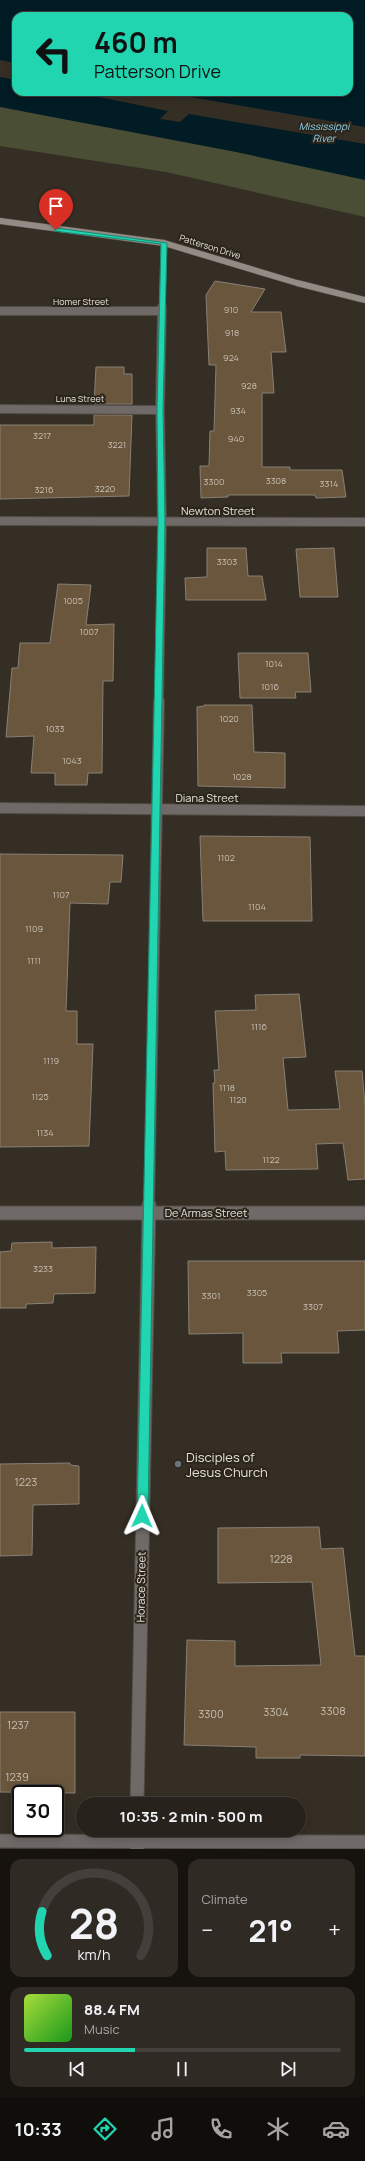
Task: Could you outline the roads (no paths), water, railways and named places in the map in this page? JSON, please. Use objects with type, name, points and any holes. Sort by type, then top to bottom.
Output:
[{"type":"street","name":"Patterson Drive","points":[[0,221],[164,243],[297,283],[365,300]]},
{"type":"street","name":"Horace Street","points":[[137,1797],[155,809],[162,522],[160,410],[164,243]]},
{"type":"street","name":"Homer Street","points":[[0,311],[162,311]]},
{"type":"street","name":"Luna Street","points":[[0,409],[160,410]]},
{"type":"street","name":"Newton Street","points":[[0,521],[365,522]]},
{"type":"street","name":"Diana Street","points":[[0,808],[365,811]]},
{"type":"street","name":"De Armas Street","points":[[0,1213],[365,1213]]},
{"type":"street","points":[[0,1840],[365,1842]]},
{"type":"water","name":"Mississippi River","points":[[0,0],[365,0],[365,180],[236,152],[0,107]]},
{"type":"place","name":"Disciples of Jesus Church","points":[[178,1464]]}]
